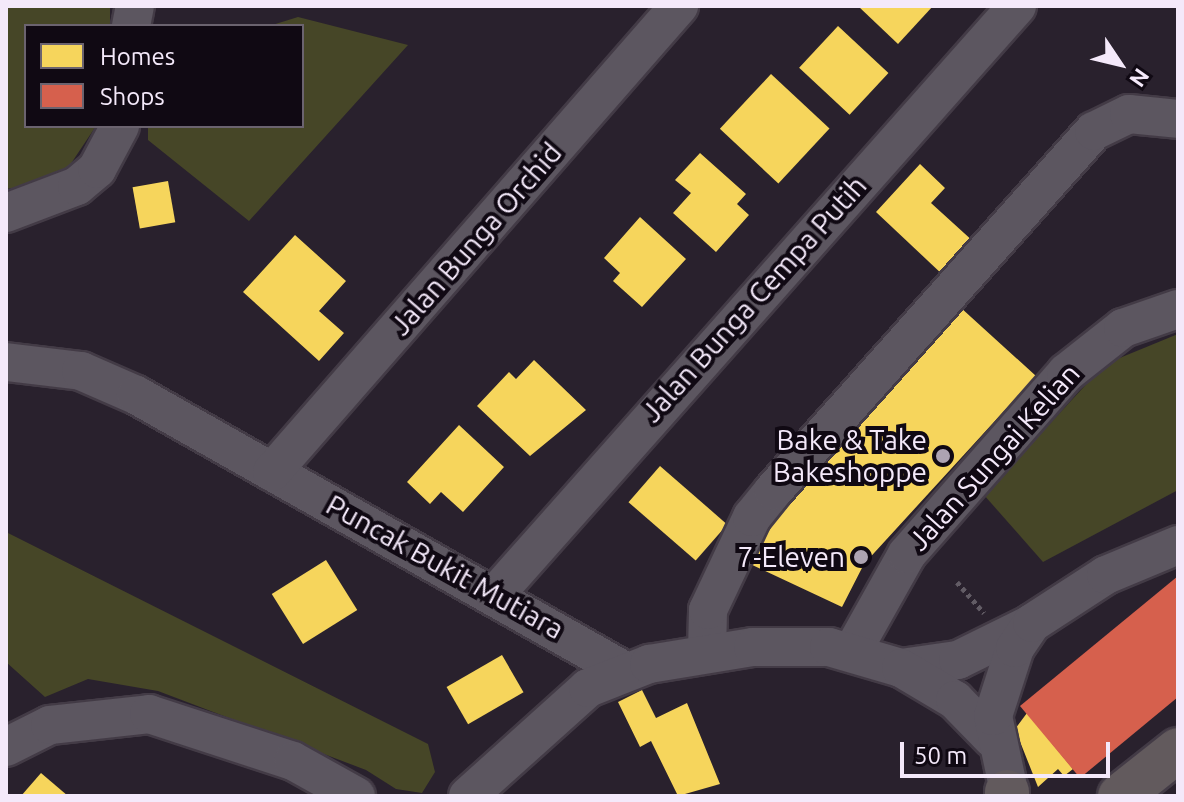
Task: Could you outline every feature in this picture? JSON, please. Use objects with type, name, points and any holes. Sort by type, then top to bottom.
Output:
[{"type":"main road","points":[[1120,796],[1178,750]]},
{"type":"street","name":"Jalan Bunga Orchid","points":[[272,472],[679,6]]},
{"type":"street","name":"Jalan Bunga Cempa Putih","points":[[495,595],[1017,6]]},
{"type":"street","points":[[707,652],[708,610],[752,517],[773,491],[1094,131],[1129,114],[1178,119]]},
{"type":"street","points":[[6,213],[77,186],[97,169],[119,128]]},
{"type":"street","name":"Jalan Sungai Kelian","points":[[852,652],[907,554],[1066,373],[1123,328],[1178,309]]},
{"type":"street","name":"Puncak Bukit Mutiara","points":[[6,362],[81,371],[272,472],[625,671]]},
{"type":"street","points":[[901,668],[958,660],[1032,623],[1106,575],[1178,545]]},
{"type":"street","points":[[1008,795],[993,739],[1003,670],[1032,623]]},
{"type":"street","points":[[468,796],[556,713],[625,671],[707,652],[794,645],[852,652],[901,668],[955,700],[993,739]]},
{"type":"street","points":[[6,747],[50,725],[149,714],[293,761],[356,796]]},
{"type":"path","points":[[957,582],[979,608]]},
{"type":"shaded area","points":[[6,6],[110,6],[110,24],[24,24],[24,128],[95,128],[60,180],[6,189]]},
{"type":"shaded area","points":[[298,17],[408,45],[249,221],[148,140],[148,128],[304,128],[304,24],[275,24]]},
{"type":"shaded area","points":[[1178,334],[1178,490],[1043,562],[984,495],[1105,364]]},
{"type":"shaded area","points":[[6,532],[428,744],[435,772],[422,793],[396,789],[366,770],[158,691],[88,679],[45,697],[6,662]]},
{"type":"building: Homes","points":[[858,6],[933,6],[898,44]]},
{"type":"building: Homes","points":[[838,26],[888,73],[850,115],[799,68]]},
{"type":"building: Homes","points":[[771,74],[830,129],[778,183],[720,129]]},
{"type":"building: Homes","points":[[700,153],[746,194],[737,204],[749,215],[716,252],[673,213],[691,193],[675,180]]},
{"type":"building: Homes","points":[[920,164],[945,188],[931,203],[975,243],[944,276],[876,212]]},
{"type":"building: Homes","points":[[168,181],[175,222],[140,229],[133,187]]},
{"type":"building: Homes","points":[[640,217],[686,259],[642,307],[613,281],[620,273],[604,258]]},
{"type":"building: Homes","points":[[295,235],[346,281],[319,311],[344,333],[319,361],[243,292]]},
{"type":"building: Homes","points":[[960,307],[1036,376],[864,564],[842,607],[748,563],[775,509]]},
{"type":"building: Homes","points":[[534,360],[586,410],[530,456],[477,406],[509,372],[516,379]]},
{"type":"building: Homes","points":[[459,425],[504,467],[463,512],[441,492],[430,504],[407,482]]},
{"type":"building: Homes","points":[[660,466],[727,524],[696,561],[629,502]]},
{"type":"building: Homes","points":[[326,560],[357,610],[303,644],[272,594]]},
{"type":"building: Homes","points":[[502,655],[524,692],[468,724],[447,687]]},
{"type":"building: Homes","points":[[642,690],[656,718],[687,703],[720,784],[678,796],[651,741],[640,747],[618,702]]},
{"type":"building: Homes","points":[[1027,713],[1073,769],[1064,776],[1058,769],[1038,787],[1015,729]]},
{"type":"building: Homes","points":[[41,773],[68,796],[21,796]]},
{"type":"building: Shops","points":[[1178,576],[1178,697],[1080,778],[1020,706]]},
{"type":"place","name":"Bake & Take Bakeshoppe","points":[[943,456]]},
{"type":"place","name":"7-Eleven","points":[[861,557]]}]
